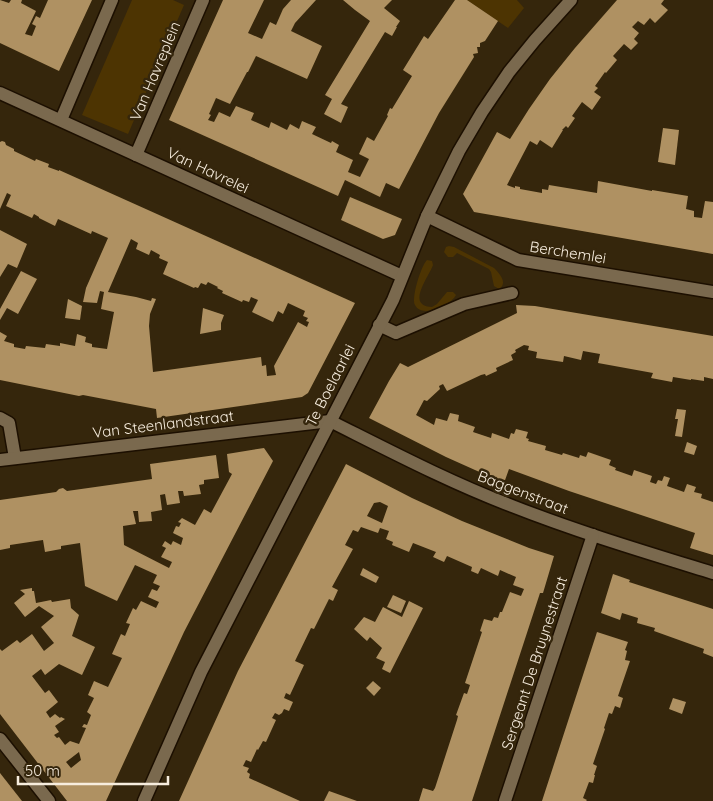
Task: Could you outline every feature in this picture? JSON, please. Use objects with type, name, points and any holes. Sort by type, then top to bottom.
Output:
[{"type":"street","points":[[61,120],[112,0]]},
{"type":"street","name":"Van Havreplein","points":[[136,155],[203,0]]},
{"type":"street","name":"Te Boelaarlei","points":[[144,801],[201,672],[393,300],[427,216],[459,151],[509,72],[571,0]]},
{"type":"street","name":"Van Havrelei","points":[[0,93],[402,276]]},
{"type":"street","name":"Berchemlei","points":[[427,216],[518,260],[713,292]]},
{"type":"street","points":[[379,326],[396,333],[464,304],[512,293]]},
{"type":"street","points":[[0,418],[9,423],[15,458]]},
{"type":"street","name":"Van Steenlandstraat","points":[[0,460],[330,421]]},
{"type":"street","name":"Baggenstraat","points":[[330,421],[460,485],[512,506],[593,535],[713,573]]},
{"type":"street","name":"Sergeant De Bruynestraat","points":[[505,801],[593,535]]},
{"type":"street","points":[[0,739],[49,801]]},
{"type":"shaded area","points":[[132,0],[173,0],[184,5],[128,134],[82,115]]},
{"type":"shaded area","points":[[467,0],[517,0],[524,8],[508,28]]},
{"type":"shaded area","points":[[449,246],[494,268],[502,278],[502,287],[499,289],[494,286],[489,269],[457,253],[453,257],[448,257],[444,252],[446,247]]},
{"type":"shaded area","points":[[427,260],[432,261],[433,265],[421,289],[420,301],[424,305],[432,307],[447,292],[453,292],[456,295],[443,306],[430,311],[424,311],[415,305],[414,296]]},
{"type":"building","points":[[0,0],[9,3],[11,0],[22,0],[21,3],[36,11],[25,34],[32,36],[36,26],[32,24],[36,16],[40,18],[48,0],[92,0],[59,71],[0,43]]},
{"type":"building","points":[[223,0],[264,0],[248,33],[262,39],[270,22],[276,25],[283,9],[291,0],[316,0],[295,23],[291,31],[322,46],[307,79],[256,56],[230,104],[216,98],[208,120],[214,122],[219,112],[230,117],[236,106],[254,113],[251,120],[269,128],[271,122],[287,130],[290,124],[299,129],[302,121],[316,127],[312,134],[339,145],[336,152],[353,160],[348,172],[360,177],[369,159],[359,154],[367,137],[374,141],[388,116],[390,108],[392,109],[412,76],[403,70],[424,36],[428,39],[455,0],[467,0],[498,21],[485,41],[480,43],[480,47],[477,47],[478,53],[473,54],[474,57],[439,113],[399,189],[386,183],[380,197],[345,180],[338,196],[169,120]]},
{"type":"building","points":[[343,0],[392,0],[384,8],[400,21],[392,36],[385,32],[341,104],[348,107],[341,123],[324,114],[332,99],[325,95],[370,21]]},
{"type":"building","points":[[617,0],[664,0],[661,4],[668,10],[655,23],[650,18],[644,25],[638,21],[632,27],[639,33],[634,39],[638,43],[631,50],[624,44],[613,56],[617,60],[595,86],[598,88],[594,92],[601,97],[592,110],[582,102],[572,116],[575,118],[568,128],[566,126],[562,130],[552,148],[540,140],[537,145],[530,141],[507,185],[542,193],[542,189],[548,190],[549,185],[597,193],[598,181],[688,196],[686,209],[694,211],[694,217],[702,218],[705,201],[713,202],[713,254],[474,212],[463,194],[497,132],[510,139],[550,79]]},
{"type":"building","points":[[663,128],[679,130],[675,165],[658,162]]},
{"type":"building","points":[[0,142],[5,142],[14,151],[35,161],[36,159],[49,164],[48,167],[59,170],[355,303],[308,393],[302,397],[157,418],[156,409],[0,380],[0,332],[7,336],[4,341],[14,344],[14,347],[25,349],[26,346],[45,348],[46,344],[60,346],[60,343],[75,346],[77,334],[86,337],[85,342],[92,344],[92,347],[107,349],[114,312],[101,309],[104,292],[100,291],[97,303],[83,302],[86,288],[108,238],[92,231],[91,234],[58,219],[55,226],[34,214],[32,218],[6,206],[11,195],[7,193],[0,209]],"holes":[[[131,239],[138,243],[136,249],[149,255],[151,250],[160,255],[159,258],[168,262],[163,274],[194,288],[198,288],[201,283],[206,285],[208,282],[218,287],[223,291],[222,293],[242,302],[243,300],[249,302],[251,297],[258,300],[252,312],[273,322],[278,311],[283,314],[288,303],[305,311],[303,316],[308,318],[306,321],[309,322],[307,327],[298,322],[274,366],[276,375],[267,376],[266,365],[262,366],[261,357],[153,372],[149,326],[150,314],[156,299],[152,298],[151,301],[108,292]]]},
{"type":"building","points":[[350,197],[402,219],[395,235],[383,239],[341,220]]},
{"type":"building","points":[[0,230],[27,244],[17,268],[8,264],[0,277]]},
{"type":"building","points":[[21,271],[37,279],[18,314],[7,308],[0,320],[0,309]]},
{"type":"building","points":[[68,299],[82,306],[80,320],[65,318]]},
{"type":"building","points":[[516,305],[535,306],[713,336],[713,379],[704,377],[704,381],[673,377],[672,382],[651,378],[653,373],[598,363],[600,354],[583,351],[581,360],[564,356],[563,362],[536,358],[537,352],[528,350],[529,346],[524,345],[515,350],[516,352],[511,355],[513,360],[496,368],[497,371],[486,376],[485,374],[481,375],[447,391],[443,384],[439,386],[440,389],[427,401],[424,400],[416,415],[434,425],[436,418],[447,421],[450,413],[459,415],[458,421],[475,427],[473,432],[491,438],[492,433],[509,439],[511,433],[514,434],[516,429],[528,432],[526,438],[529,439],[528,441],[546,446],[545,450],[579,458],[580,455],[586,457],[588,452],[611,460],[609,465],[616,468],[615,470],[632,476],[634,470],[652,476],[650,482],[656,484],[658,480],[662,481],[664,476],[670,478],[667,486],[684,492],[687,484],[696,487],[694,492],[702,494],[701,498],[713,502],[713,555],[690,548],[695,533],[509,469],[504,483],[446,457],[369,418],[400,363],[408,367],[517,313]]},
{"type":"building","points":[[203,308],[224,315],[221,330],[200,334]]},
{"type":"building","points":[[677,409],[686,410],[682,437],[675,436],[678,419],[675,419]]},
{"type":"building","points":[[687,442],[697,446],[694,455],[684,452]]},
{"type":"building","points":[[264,448],[273,461],[184,632],[106,801],[67,801],[0,714],[0,649],[2,651],[17,640],[20,643],[32,634],[44,651],[54,643],[41,627],[54,616],[39,606],[25,617],[14,603],[25,594],[20,590],[32,588],[36,603],[70,599],[71,608],[79,615],[72,636],[95,647],[82,675],[59,664],[45,675],[41,669],[32,676],[45,693],[49,690],[58,702],[46,712],[50,718],[55,714],[65,719],[55,726],[59,732],[54,735],[57,738],[59,737],[65,745],[70,741],[79,744],[86,728],[82,727],[84,724],[87,725],[91,715],[87,712],[94,698],[88,695],[94,681],[108,687],[122,658],[112,654],[121,634],[125,636],[130,624],[126,623],[133,608],[136,610],[141,601],[156,608],[159,602],[148,597],[152,589],[157,591],[160,586],[153,583],[157,575],[135,565],[117,601],[85,586],[80,543],[61,546],[61,549],[45,552],[43,540],[10,545],[10,548],[0,550],[0,500],[56,492],[63,488],[67,491],[152,479],[150,464],[216,455],[219,478],[204,480],[204,484],[199,485],[201,494],[184,496],[183,491],[178,491],[180,503],[167,505],[165,494],[160,495],[162,510],[151,512],[152,521],[139,522],[138,511],[133,511],[136,524],[123,526],[124,545],[169,568],[172,562],[161,557],[166,548],[162,546],[165,541],[171,545],[173,541],[181,545],[183,538],[173,533],[176,526],[179,527],[181,523],[178,522],[182,518],[195,525],[204,509],[211,513],[232,474],[229,472],[227,454]],"holes":[[[79,752],[81,760],[71,768],[66,762]]]},
{"type":"building","points":[[346,464],[462,521],[554,556],[543,593],[540,593],[472,801],[419,801],[423,788],[433,791],[435,788],[457,720],[458,716],[456,715],[464,693],[467,694],[470,685],[465,683],[482,632],[480,631],[484,619],[492,621],[494,617],[498,618],[510,592],[521,596],[524,589],[513,585],[516,577],[500,570],[498,576],[481,568],[478,574],[471,571],[472,567],[447,556],[444,562],[433,557],[436,552],[413,543],[409,552],[392,545],[393,542],[386,539],[389,531],[380,528],[378,533],[361,527],[358,532],[353,530],[345,545],[353,549],[332,587],[338,590],[333,601],[329,599],[314,629],[311,628],[295,661],[304,665],[290,695],[286,693],[284,698],[293,702],[289,711],[284,709],[279,715],[275,713],[272,718],[276,720],[266,742],[263,741],[257,749],[251,762],[246,760],[243,766],[249,768],[247,772],[250,774],[249,778],[300,801],[179,801],[238,671]],"holes":[[[380,502],[388,506],[382,523],[367,516],[374,503]]]},
{"type":"building","points":[[363,568],[379,577],[376,583],[360,575]]},
{"type":"building","points":[[613,574],[630,580],[629,582],[713,609],[713,657],[703,653],[704,649],[654,631],[655,628],[637,623],[638,618],[622,613],[620,620],[601,613]]},
{"type":"building","points":[[393,595],[406,601],[401,613],[387,607]]},
{"type":"building","points":[[409,601],[423,608],[390,673],[382,669],[385,662],[376,658],[382,648],[370,637],[367,641],[354,629],[364,617],[375,622],[383,607],[402,617]]},
{"type":"building","points":[[597,632],[628,642],[625,650],[627,651],[625,660],[630,661],[618,696],[623,698],[620,708],[615,706],[612,714],[609,713],[593,764],[597,766],[593,783],[589,782],[583,798],[587,800],[542,801]]},
{"type":"building","points":[[373,681],[381,688],[374,696],[366,688]]},
{"type":"building","points":[[673,698],[686,702],[682,714],[669,709]]},
{"type":"building","points":[[0,773],[22,801],[0,801]]},
{"type":"building","points":[[329,791],[357,801],[324,801]]}]
